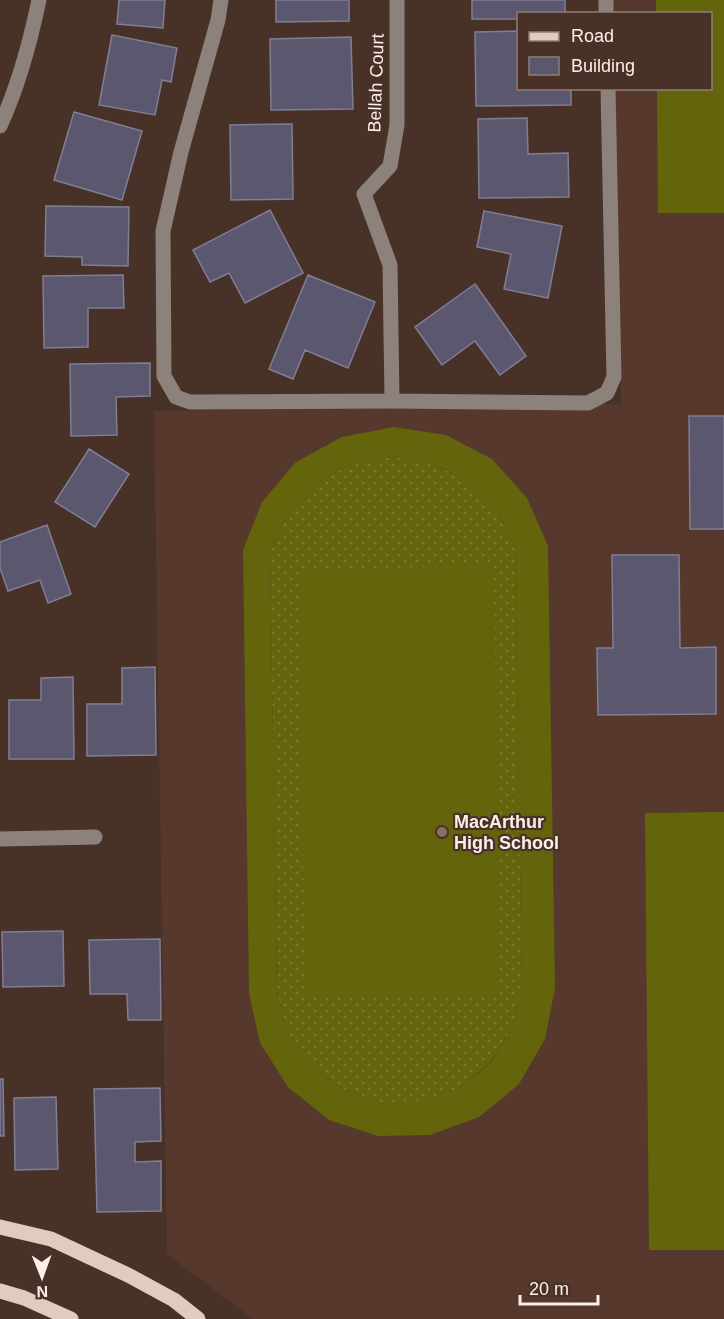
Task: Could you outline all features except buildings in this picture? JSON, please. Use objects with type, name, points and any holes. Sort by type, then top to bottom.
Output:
[{"type":"main road","points":[[0,1227],[51,1239],[128,1275],[174,1300],[198,1319]]},
{"type":"main road","points":[[0,1292],[24,1298],[71,1319]]},
{"type":"street","points":[[0,126],[4,105],[32,32],[39,0]]},
{"type":"street","points":[[221,0],[218,20],[181,152],[163,231],[164,376],[176,397],[190,402],[588,403],[607,393],[614,377],[608,90]]},
{"type":"street","name":"Bellah Court","points":[[392,401],[390,265],[364,194],[390,166],[397,125],[397,0]]},
{"type":"street","points":[[0,839],[95,837]]},
{"type":"shaded area","name":"MacArthur High School","points":[[612,0],[724,0],[724,1319],[253,1319],[167,1254],[154,411],[621,404],[614,90],[712,90],[712,12],[612,12]]},
{"type":"shaded area","points":[[656,0],[724,0],[724,213],[658,213],[657,90],[712,90],[712,12],[656,12]]},
{"type":"shaded area","points":[[394,427],[446,435],[492,459],[527,498],[548,546],[555,988],[545,1039],[519,1084],[479,1117],[430,1135],[378,1136],[329,1120],[288,1087],[260,1043],[249,993],[243,550],[262,502],[296,462],[342,437]],"holes":[[[391,457],[432,463],[469,482],[498,511],[515,548],[522,989],[512,1028],[491,1063],[459,1088],[421,1101],[381,1102],[342,1089],[310,1065],[287,1032],[277,992],[270,552],[287,514],[314,484],[351,464]]]},
{"type":"shaded area","points":[[391,457],[432,463],[469,482],[498,511],[515,548],[522,989],[512,1028],[491,1062],[459,1088],[421,1102],[381,1102],[342,1089],[310,1065],[287,1032],[277,992],[270,552],[287,514],[314,484],[351,464]]},
{"type":"shaded area","points":[[494,566],[500,995],[305,998],[299,569]]},
{"type":"shaded area","points":[[724,812],[724,1250],[649,1250],[645,813]]},
{"type":"place","name":"MacArthur High School","points":[[442,832]]}]
